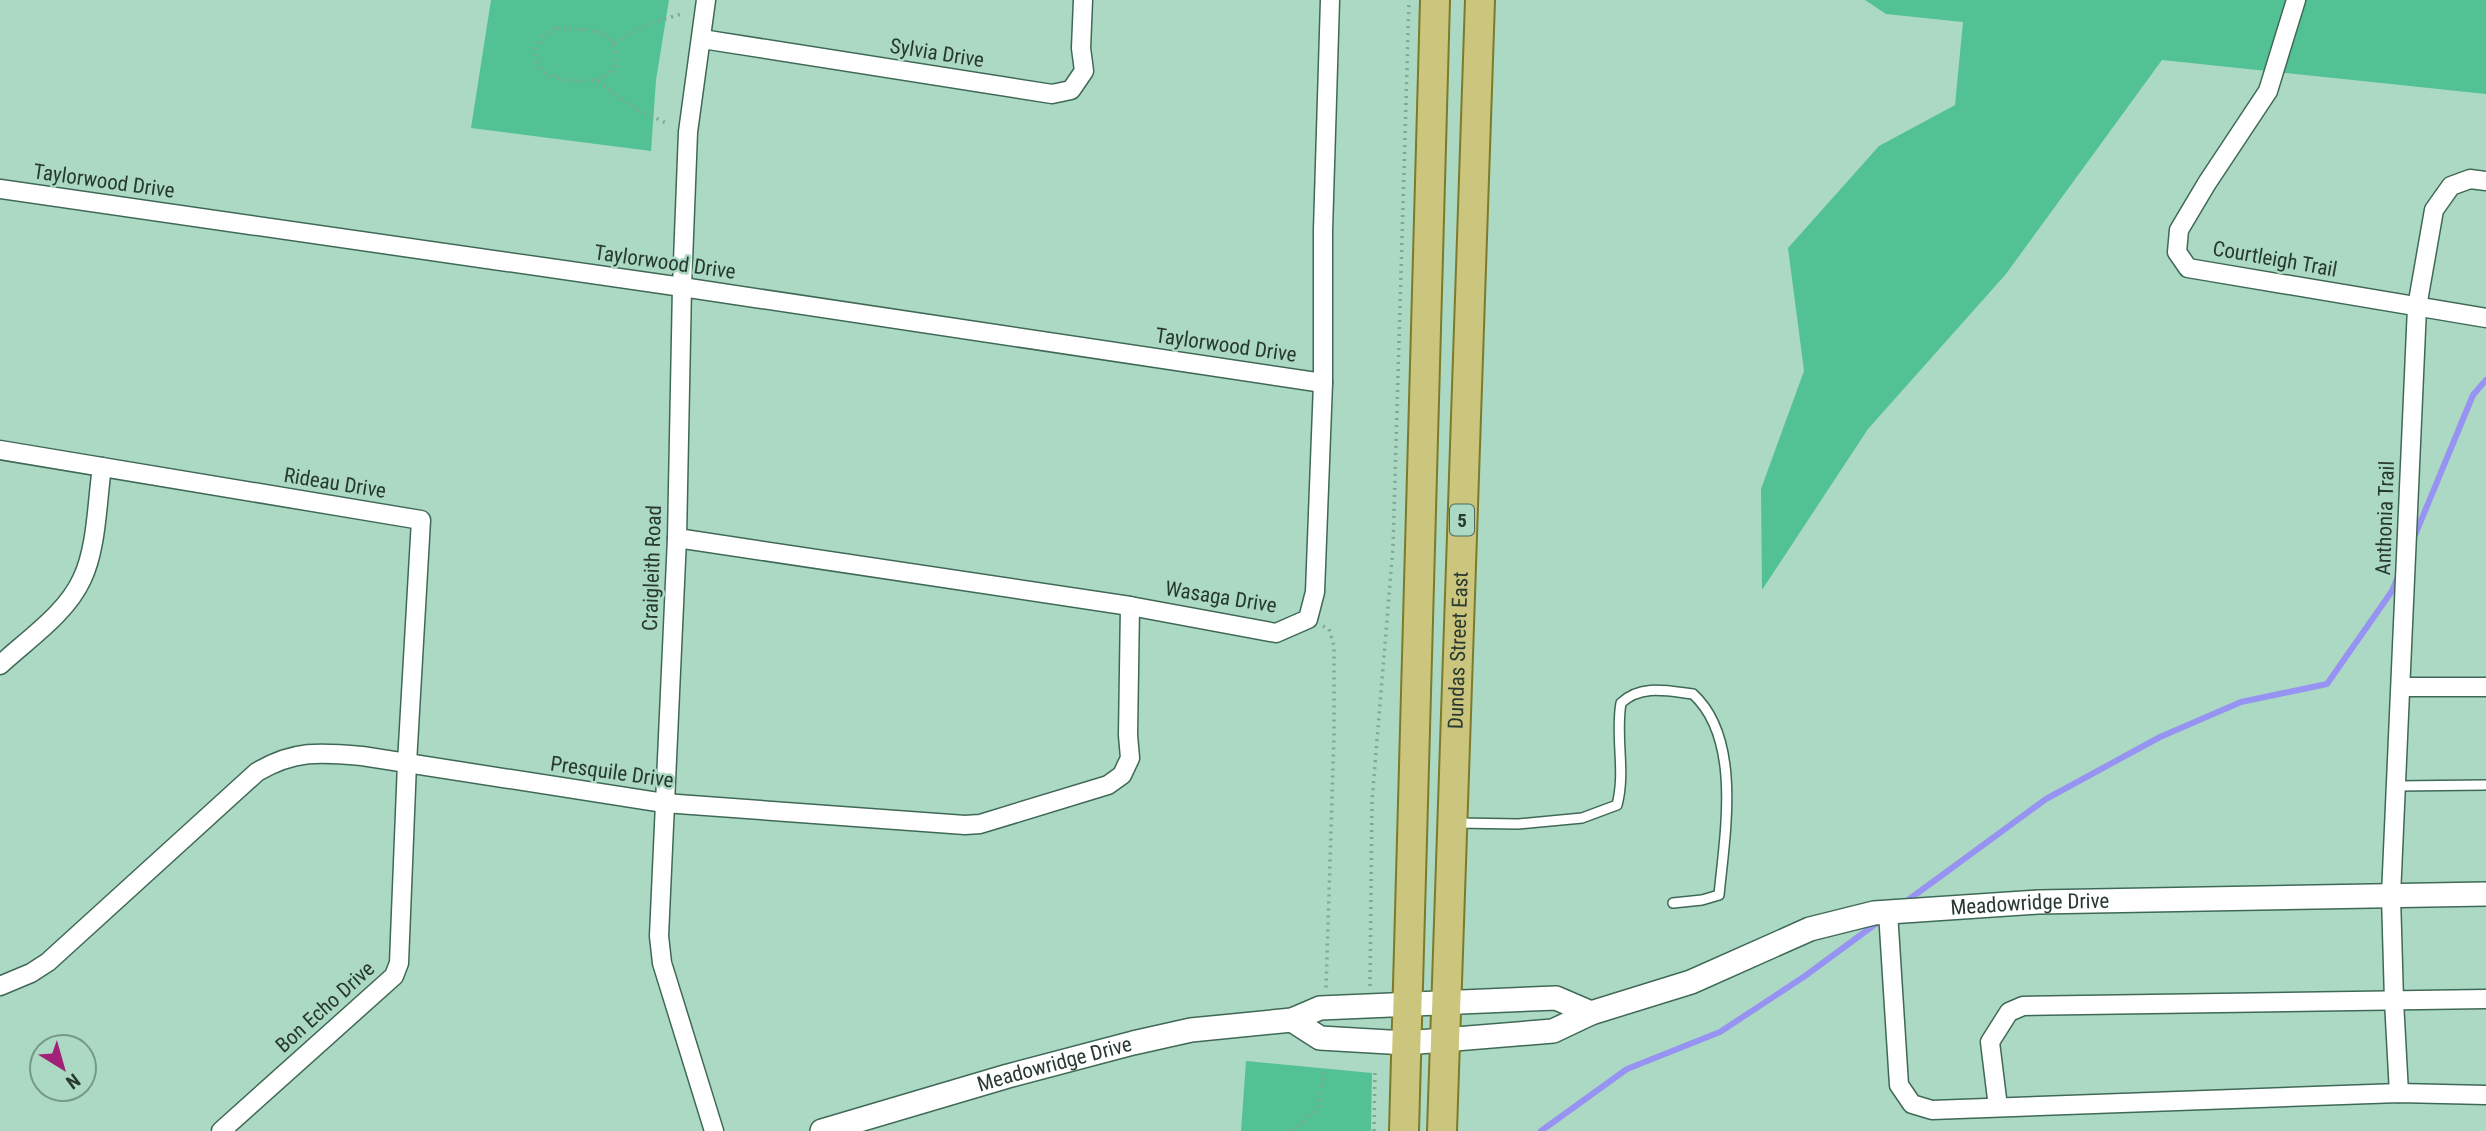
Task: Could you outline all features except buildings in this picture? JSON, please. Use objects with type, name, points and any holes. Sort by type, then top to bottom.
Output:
[{"type":"main road","name":"Dundas Street East","points":[[1404,1131],[1435,0]]},
{"type":"main road","name":"Dundas Street East","points":[[1442,1131],[1480,0]]},
{"type":"street","name":"Craigleith Road","points":[[706,0],[688,132],[677,538],[659,936],[662,963],[714,1131]]},
{"type":"street","name":"Sylvia Drive","points":[[702,39],[1052,94],[1072,90],[1084,71],[1083,0]]},
{"type":"street","points":[[1308,619],[1315,592],[1323,383],[1323,230],[1330,0]]},
{"type":"street","name":"Courtleigh Trail","points":[[2296,0],[2268,91],[2179,230],[2177,252],[2188,268],[2486,318]]},
{"type":"street","name":"Anthonia Trail","points":[[2399,1093],[2392,896],[2417,307],[2434,210],[2451,186],[2470,179],[2486,181]]},
{"type":"street","name":"Taylorwood Drive","points":[[0,189],[1323,383]]},
{"type":"street","name":"Rideau Drive","points":[[0,450],[421,520],[407,764]]},
{"type":"street","points":[[0,665],[64,605],[83,579],[90,558],[102,467]]},
{"type":"street","name":"Wasaga Drive","points":[[677,538],[1130,606],[1276,633],[1308,619]]},
{"type":"street","name":"Presquile Drive","points":[[0,986],[31,973],[48,962],[257,772],[275,761],[303,753],[328,752],[664,803],[973,825],[1114,783],[1125,771],[1130,758],[1130,606]]},
{"type":"street","points":[[2401,687],[2486,687]]},
{"type":"street","name":"Bon Echo Drive","points":[[221,1131],[394,976],[400,956],[407,764]]},
{"type":"street","name":"Meadowridge Drive","points":[[1292,1020],[1320,1038],[1406,1043],[1553,1031],[1591,1013],[1691,982],[1810,929],[1874,913],[2038,902],[2486,894]]},
{"type":"street","points":[[1888,912],[1899,1085],[1912,1104],[1932,1110],[2399,1093],[2486,1095]]},
{"type":"street","name":"Meadowridge Drive","points":[[822,1131],[1008,1076],[1133,1044],[1191,1030],[1292,1020],[1321,1008],[1556,998],[1591,1013]]},
{"type":"street","points":[[1998,1107],[1990,1042],[2009,1012],[2023,1006],[2486,999]]},
{"type":"lane","points":[[1451,824],[1518,824],[1582,818],[1617,805],[1622,786],[1619,716],[1622,703],[1639,692],[1662,690],[1693,694],[1712,715],[1721,736],[1726,769],[1725,834],[1719,895],[1702,900],[1673,902]]},
{"type":"lane","points":[[2396,786],[2486,785]]},
{"type":"path","points":[[1370,986],[1372,800],[1393,547],[1409,0]]},
{"type":"path","points":[[614,43],[649,24],[681,15]]},
{"type":"path","points":[[556,28],[603,33],[614,43],[618,59],[610,75],[598,81],[553,78],[540,69],[534,52],[544,36],[556,28]]},
{"type":"path","points":[[598,81],[629,105],[666,124]]},
{"type":"path","points":[[1308,619],[1329,629],[1334,646],[1334,736],[1325,992]]},
{"type":"path","points":[[1374,1131],[1375,1070]]},
{"type":"path","points":[[1292,1131],[1318,1108],[1324,1071]]},
{"type":"green space","points":[[491,0],[669,0],[656,80],[651,151],[471,128]]},
{"type":"green space","points":[[1865,0],[2486,0],[2486,94],[2162,60],[2006,274],[1868,429],[1762,590],[1761,489],[1804,371],[1788,248],[1879,146],[1955,105],[1963,22],[1886,14]]},
{"type":"green space","points":[[1246,1061],[1372,1073],[1371,1131],[1241,1131]]},
{"type":"waterway","points":[[2413,540],[2473,395],[2486,380]]},
{"type":"waterway","points":[[1904,903],[2046,799],[2160,737],[2241,702],[2327,684],[2392,591],[2398,576]]},
{"type":"waterway","points":[[1541,1131],[1627,1069],[1720,1032],[1805,976],[1881,920]]}]
